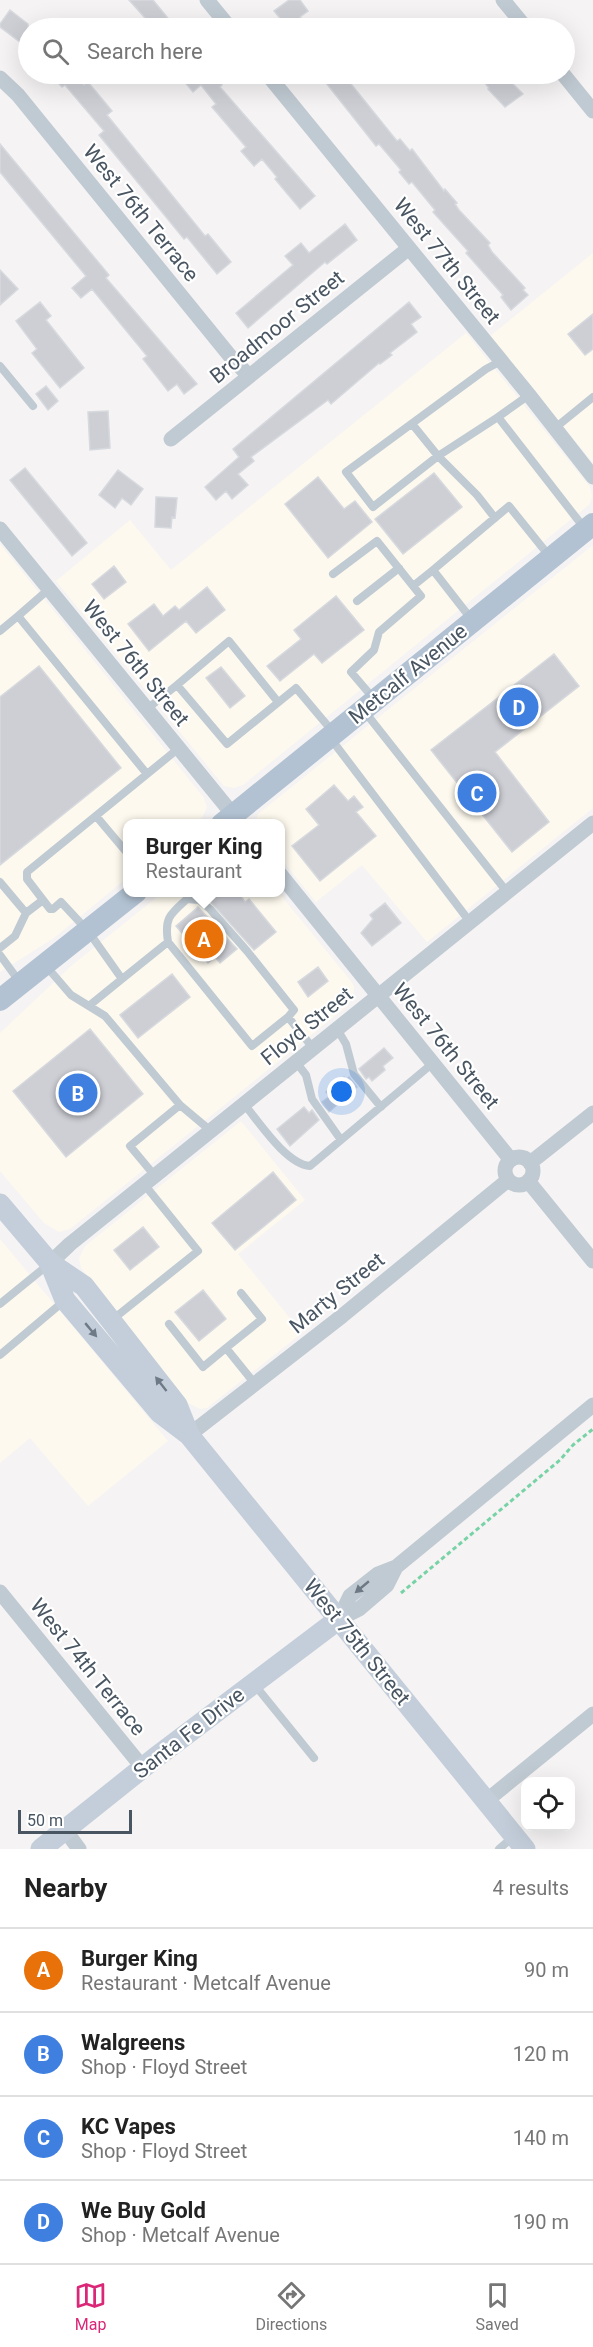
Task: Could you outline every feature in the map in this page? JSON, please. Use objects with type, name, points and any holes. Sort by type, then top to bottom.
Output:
[{"type":"main road","name":"Metcalf Avenue","points":[[234,819],[332,735],[589,527]]},
{"type":"main road","points":[[0,1000],[46,966],[130,897]]},
{"type":"main road","name":"West 75th Street","points":[[0,1204],[50,1263],[84,1286],[177,1405],[189,1435]]},
{"type":"main road","name":"West 75th Street","points":[[50,1263],[65,1300],[160,1413],[189,1435],[486,1801],[513,1845]]},
{"type":"main road","name":"Santa Fe Drive","points":[[41,1849],[253,1683],[339,1619]]},
{"type":"street","points":[[207,0],[222,18]]},
{"type":"street","points":[[503,0],[518,18]]},
{"type":"street","name":"West 76th Terrace","points":[[0,78],[18,95],[230,356],[249,376]]},
{"type":"street","name":"West 77th Street","points":[[275,84],[529,395],[593,477]]},
{"type":"street","points":[[571,84],[593,111]]},
{"type":"street","name":"Broadmoor Street","points":[[171,439],[409,248]]},
{"type":"street","name":"West 76th Street","points":[[0,530],[147,709],[231,819]]},
{"type":"street","name":"Floyd Street","points":[[50,1263],[70,1244],[593,823]]},
{"type":"street","name":"West 76th Street","points":[[285,880],[511,1160]]},
{"type":"street","points":[[530,1163],[593,1113]]},
{"type":"street","points":[[522,1157],[530,1163],[533,1175],[528,1182],[518,1185],[508,1180],[505,1169],[511,1160],[522,1157]]},
{"type":"street","name":"Marty Street","points":[[189,1435],[342,1316],[508,1180]]},
{"type":"street","points":[[528,1182],[593,1262]]},
{"type":"street","name":"Santa Fe Drive","points":[[339,1619],[359,1609],[387,1585],[396,1567],[593,1406]]},
{"type":"street","name":"West 74th Terrace","points":[[0,1592],[143,1768]]},
{"type":"street","points":[[486,1801],[593,1714]]},
{"type":"street","points":[[65,1830],[79,1849]]},
{"type":"lane","points":[[501,361],[486,369],[413,425],[346,472],[373,507],[438,456],[529,395]]},
{"type":"lane","points":[[0,366],[33,406]]},
{"type":"lane","points":[[555,428],[593,397]]},
{"type":"lane","points":[[498,417],[589,527]]},
{"type":"lane","points":[[413,425],[495,518]]},
{"type":"lane","points":[[413,586],[509,506],[551,559]]},
{"type":"lane","points":[[333,574],[377,541],[421,596],[380,632],[374,650],[351,672],[369,705],[507,892]]},
{"type":"lane","points":[[357,602],[399,568]]},
{"type":"lane","points":[[433,570],[473,621]]},
{"type":"lane","points":[[0,631],[49,589]]},
{"type":"lane","points":[[18,616],[147,774]]},
{"type":"lane","points":[[147,709],[229,641],[278,702]]},
{"type":"lane","points":[[177,685],[227,744],[296,688],[470,922]]},
{"type":"lane","points":[[122,979],[88,931],[61,902],[50,909],[27,879],[27,872],[178,748]]},
{"type":"lane","points":[[96,816],[123,848]]},
{"type":"lane","points":[[0,882],[26,914]]},
{"type":"lane","points":[[187,899],[199,900],[210,909],[247,951],[294,1010],[252,1046],[168,942],[166,929],[169,915],[187,899]]},
{"type":"lane","points":[[0,948],[15,936],[26,914],[43,900]]},
{"type":"lane","points":[[90,1005],[168,942]]},
{"type":"lane","points":[[0,955],[21,984]]},
{"type":"lane","points":[[46,966],[71,995],[105,1016],[180,1105],[211,1131]]},
{"type":"lane","points":[[288,1017],[313,1048]]},
{"type":"lane","points":[[337,1029],[346,1044],[354,1074],[381,1107]]},
{"type":"lane","points":[[296,1062],[306,1075],[312,1099],[341,1140]]},
{"type":"lane","points":[[244,1104],[284,1152],[303,1165],[310,1166],[433,1063]]},
{"type":"lane","points":[[110,1321],[198,1251],[149,1180],[130,1146],[180,1105]]},
{"type":"lane","points":[[0,1304],[50,1263]]},
{"type":"lane","points":[[169,1324],[203,1367],[262,1319],[241,1293]]},
{"type":"lane","points":[[0,1355],[65,1300]]},
{"type":"lane","points":[[226,1348],[255,1384]]},
{"type":"lane","points":[[253,1683],[314,1758]]},
{"type":"path","points":[[397,1596],[560,1460],[573,1445],[593,1429]]},
{"type":"shaded area","points":[[593,253],[593,463],[490,336]]},
{"type":"shaded area","points":[[466,333],[590,487],[592,496],[590,504],[243,785],[234,788],[224,786],[56,581],[130,520],[171,570]]},
{"type":"shaded area","points":[[0,544],[204,798],[207,807],[200,819],[123,819],[123,881],[54,938],[0,972]]},
{"type":"shaded area","points":[[593,545],[593,808],[427,942],[362,865],[316,902],[285,864],[285,819],[256,819],[258,814]]},
{"type":"shaded area","points":[[157,897],[282,897],[350,980],[354,986],[353,998],[346,1007],[70,1229],[59,1232],[44,1223],[0,1171],[0,1033],[71,966]]},
{"type":"shaded area","points":[[241,1121],[305,1200],[238,1254],[302,1333],[207,1408],[200,1409],[188,1403],[81,1268],[79,1258],[85,1246]]},
{"type":"shaded area","points":[[0,1239],[168,1441],[88,1506],[30,1438],[0,1463]]},
{"type":"building","points":[[129,0],[153,0],[168,18],[145,18]]},
{"type":"building","points":[[289,0],[300,0],[308,11],[301,18],[280,18],[274,11]]},
{"type":"building","points":[[10,10],[20,18],[18,18],[18,40],[0,27]]},
{"type":"building","points":[[59,84],[90,84],[112,111],[107,115],[205,236],[208,234],[231,262],[217,274],[187,237],[184,239],[99,135],[104,131],[65,85],[62,87]]},
{"type":"building","points":[[186,84],[221,84],[220,87],[315,196],[300,209],[262,159],[254,166],[241,151],[246,147],[212,107],[216,104],[201,85],[193,92]]},
{"type":"building","points":[[327,84],[351,84],[397,141],[400,139],[410,151],[412,149],[444,191],[445,189],[457,203],[455,204],[459,210],[490,243],[488,245],[492,252],[525,288],[523,290],[528,295],[511,310],[501,297],[503,295],[466,253],[468,251],[433,212],[435,210],[412,182],[409,184],[399,172],[401,170],[379,144],[376,146]]},
{"type":"building","points":[[486,84],[513,84],[523,94],[505,107]]},
{"type":"building","points":[[0,144],[109,275],[106,278],[197,384],[184,394],[177,384],[168,391],[143,359],[147,356],[92,289],[81,298],[72,288],[86,276],[0,172]]},
{"type":"building","points":[[345,224],[357,240],[327,264],[325,262],[248,328],[236,313],[293,265],[285,256],[301,243],[309,253]]},
{"type":"building","points":[[0,270],[18,289],[0,305]]},
{"type":"building","points":[[40,302],[51,316],[46,320],[84,368],[60,388],[32,353],[37,349],[16,321]]},
{"type":"building","points":[[409,302],[421,317],[411,324],[417,332],[331,404],[328,400],[251,457],[254,461],[238,474],[248,485],[232,499],[226,491],[216,500],[205,487],[239,457],[233,449]]},
{"type":"building","points":[[593,314],[593,349],[585,355],[568,334]]},
{"type":"building","points":[[46,386],[58,401],[48,410],[36,394]]},
{"type":"building","points":[[108,411],[110,448],[90,450],[88,412]]},
{"type":"building","points":[[25,468],[87,543],[72,556],[10,480]]},
{"type":"building","points":[[118,470],[143,489],[131,505],[122,498],[115,508],[99,495]]},
{"type":"building","points":[[434,473],[462,507],[403,554],[375,519]]},
{"type":"building","points":[[318,477],[344,509],[355,501],[372,522],[328,558],[285,504]]},
{"type":"building","points":[[156,497],[177,498],[175,518],[172,517],[171,528],[155,527]]},
{"type":"building","points":[[114,566],[126,582],[104,599],[92,584]]},
{"type":"building","points":[[207,587],[225,610],[196,633],[186,621],[149,651],[128,624],[154,604],[163,616],[175,606],[179,610]]},
{"type":"building","points":[[336,596],[364,630],[322,663],[314,654],[280,681],[267,666],[301,639],[294,630]]},
{"type":"building","points":[[554,654],[579,686],[495,752],[549,822],[512,852],[431,750]]},
{"type":"building","points":[[39,666],[121,768],[0,865],[0,697]]},
{"type":"building","points":[[221,667],[245,696],[230,708],[206,678]]},
{"type":"building","points":[[334,785],[348,801],[354,796],[363,807],[356,812],[376,836],[320,881],[292,846],[319,825],[306,809]]},
{"type":"building","points":[[210,897],[242,897],[245,902],[249,899],[276,932],[254,950],[208,899]]},
{"type":"building","points":[[385,903],[401,923],[372,946],[361,933],[373,919],[370,915]]},
{"type":"building","points":[[198,907],[237,949],[220,963],[215,957],[208,963],[176,926]]},
{"type":"building","points":[[318,967],[328,981],[308,997],[298,982]]},
{"type":"building","points":[[172,974],[190,997],[138,1038],[120,1015]]},
{"type":"building","points":[[90,1029],[143,1094],[66,1157],[13,1091]]},
{"type":"building","points":[[384,1048],[393,1058],[383,1066],[385,1070],[372,1081],[369,1077],[366,1079],[359,1069]]},
{"type":"building","points":[[344,1077],[346,1080],[349,1077],[357,1087],[329,1112],[322,1102],[330,1096],[326,1092]]},
{"type":"building","points":[[304,1107],[309,1113],[312,1110],[319,1120],[290,1146],[277,1129]]},
{"type":"building","points":[[273,1172],[296,1200],[235,1250],[212,1223]]},
{"type":"building","points":[[143,1227],[159,1247],[130,1270],[114,1250]]},
{"type":"building","points":[[203,1290],[226,1319],[199,1341],[175,1312]]},
{"type":"place","name":"We Buy Gold","points":[[519,707]]},
{"type":"place","name":"KC Vapes","points":[[477,793]]},
{"type":"place","name":"Burger King","points":[[204,939]]},
{"type":"place","name":"Walgreens","points":[[78,1093]]}]
